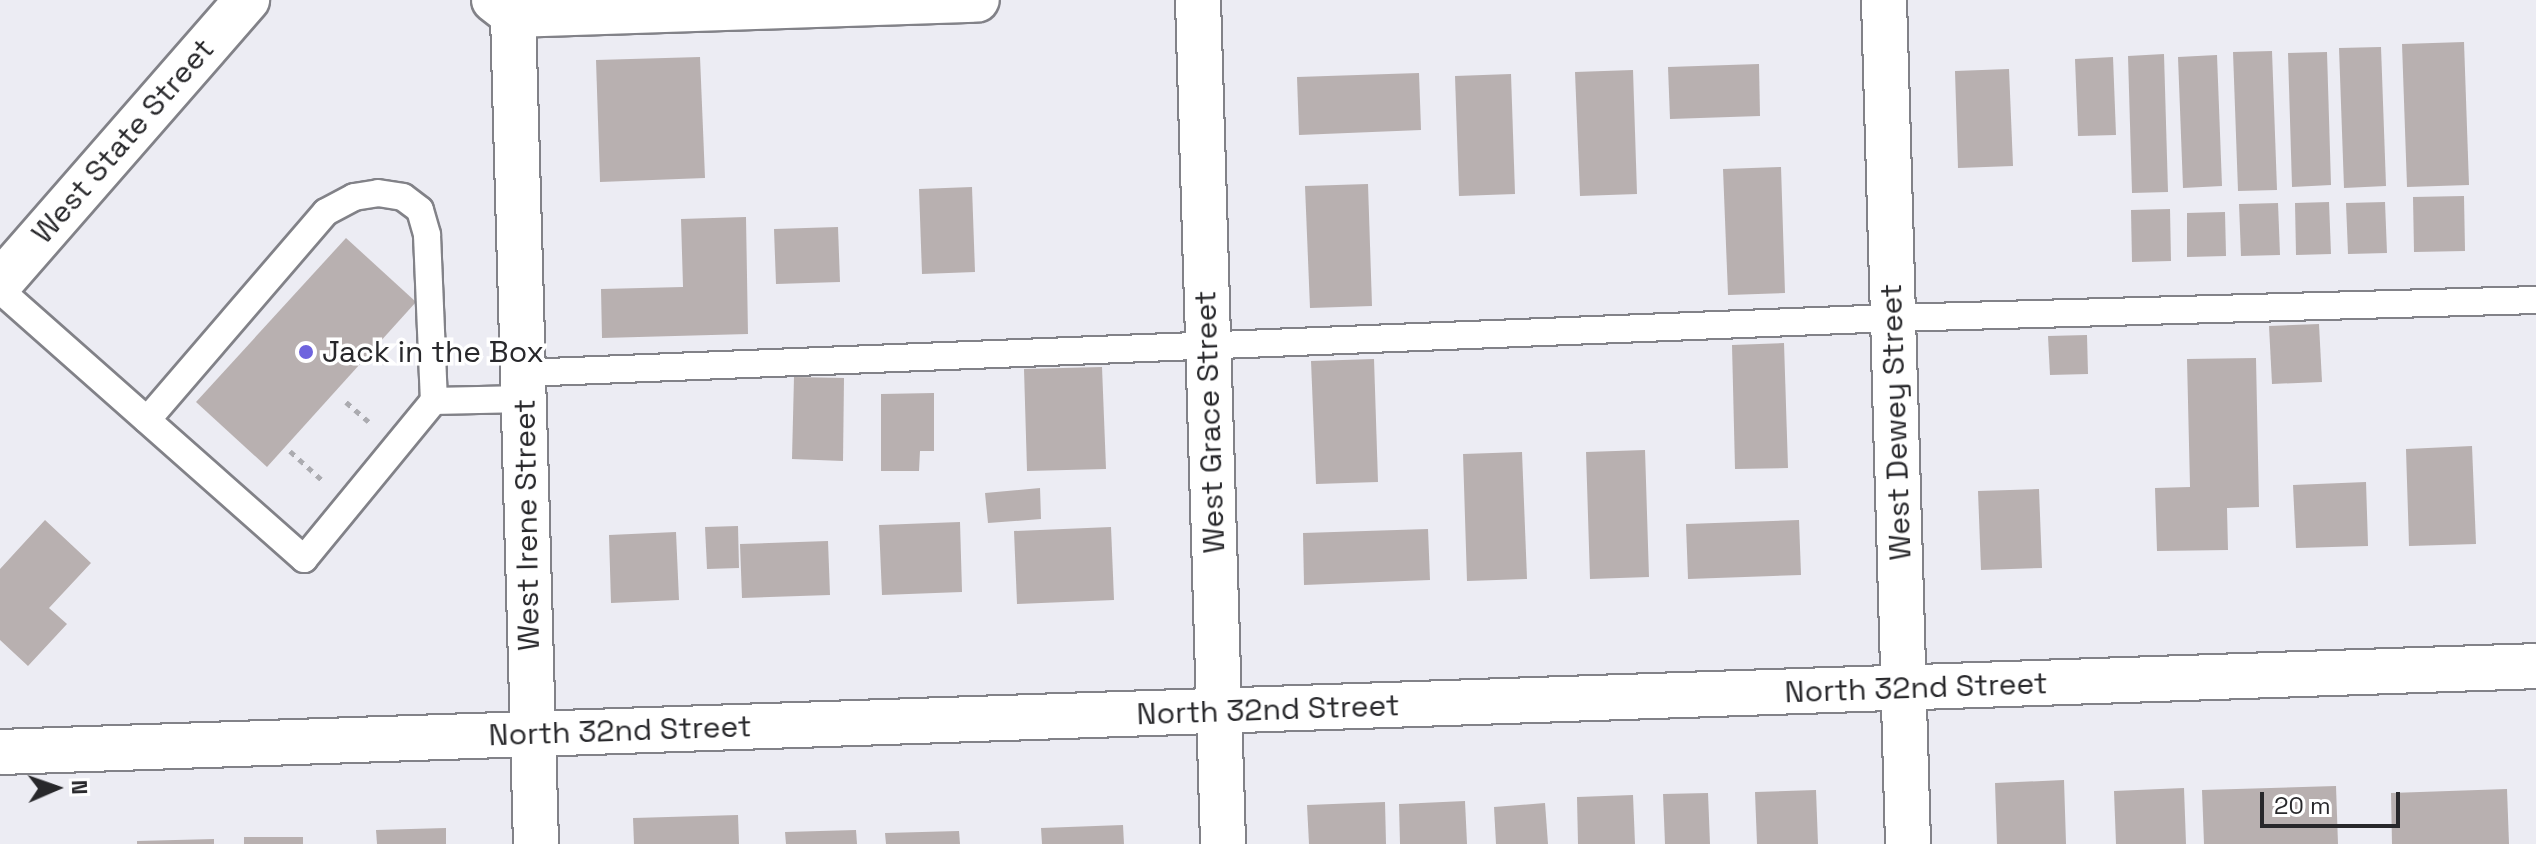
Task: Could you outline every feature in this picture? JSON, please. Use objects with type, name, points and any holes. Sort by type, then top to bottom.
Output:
[{"type":"street","name":"West State Street","points":[[0,283],[247,0]]},
{"type":"street","points":[[504,7],[977,0]]},
{"type":"street","name":"West Grace Street","points":[[1198,0],[1223,844]]},
{"type":"street","name":"West Dewey Street","points":[[1884,0],[1908,844]]},
{"type":"street","name":"West Irene Street","points":[[504,7],[524,386],[536,844]]},
{"type":"street","name":"North 32nd Street","points":[[0,752],[2536,666]]},
{"type":"lane","points":[[147,420],[326,212],[354,197],[378,193],[403,197],[420,210],[427,235],[434,401]]},
{"type":"lane","points":[[0,290],[304,559],[434,401],[524,386],[1208,347],[1893,318],[2536,300]]},
{"type":"building","points":[[2464,42],[2469,185],[2407,187],[2402,44]]},
{"type":"building","points":[[2381,47],[2386,186],[2344,188],[2339,48]]},
{"type":"building","points":[[2272,51],[2277,190],[2238,191],[2233,52]]},
{"type":"building","points":[[2327,52],[2331,185],[2292,187],[2288,53]]},
{"type":"building","points":[[2164,54],[2168,192],[2132,193],[2128,56]]},
{"type":"building","points":[[2217,55],[2222,186],[2183,188],[2178,57]]},
{"type":"building","points":[[700,57],[705,178],[600,182],[596,60]]},
{"type":"building","points":[[2113,57],[2116,135],[2078,136],[2075,59]]},
{"type":"building","points":[[1759,64],[1760,116],[1670,119],[1668,67]]},
{"type":"building","points":[[2009,69],[2013,166],[1958,168],[1955,71]]},
{"type":"building","points":[[1633,70],[1637,194],[1580,196],[1575,72]]},
{"type":"building","points":[[1419,73],[1421,130],[1299,135],[1297,77]]},
{"type":"building","points":[[1511,74],[1515,194],[1459,196],[1455,76]]},
{"type":"building","points":[[1781,167],[1785,293],[1728,295],[1723,169]]},
{"type":"building","points":[[1368,184],[1372,306],[1310,308],[1305,186]]},
{"type":"building","points":[[972,187],[975,272],[922,274],[919,189]]},
{"type":"building","points":[[2464,196],[2465,251],[2414,252],[2413,197]]},
{"type":"building","points":[[2329,202],[2331,254],[2296,255],[2295,203]]},
{"type":"building","points":[[2385,202],[2387,253],[2348,254],[2346,203]]},
{"type":"building","points":[[2278,203],[2280,255],[2241,256],[2239,204]]},
{"type":"building","points":[[2170,209],[2171,261],[2132,262],[2131,210]]},
{"type":"building","points":[[2225,212],[2226,256],[2187,257],[2187,213]]},
{"type":"building","points":[[746,217],[748,334],[602,338],[601,289],[683,287],[681,219]]},
{"type":"building","points":[[838,227],[840,282],[776,284],[774,229]]},
{"type":"building","name":"Jack in the Box","points":[[346,238],[416,302],[267,467],[196,402]]},
{"type":"building","points":[[2319,324],[2322,382],[2272,384],[2269,326]]},
{"type":"building","points":[[2087,335],[2088,374],[2050,375],[2048,336]]},
{"type":"building","points":[[1784,343],[1788,468],[1735,469],[1732,345]]},
{"type":"building","points":[[2256,358],[2259,507],[2227,508],[2228,550],[2157,551],[2155,488],[2190,487],[2187,359]]},
{"type":"building","points":[[1374,359],[1378,482],[1316,484],[1311,361]]},
{"type":"building","points":[[1102,367],[1106,469],[1027,471],[1024,369]]},
{"type":"building","points":[[794,377],[844,378],[843,461],[792,459]]},
{"type":"building","points":[[934,393],[934,451],[920,451],[919,471],[881,471],[881,394]]},
{"type":"building","points":[[2472,446],[2476,544],[2409,546],[2406,449]]},
{"type":"building","points":[[1645,450],[1649,577],[1590,579],[1586,452]]},
{"type":"building","points":[[1522,452],[1527,579],[1467,581],[1463,454]]},
{"type":"building","points":[[2366,482],[2368,546],[2296,548],[2293,485]]},
{"type":"building","points":[[1040,488],[1041,519],[988,523],[985,493]]},
{"type":"building","points":[[2039,489],[2042,568],[1981,570],[1978,491]]},
{"type":"building","points":[[45,520],[91,563],[49,608],[67,624],[28,666],[0,640],[0,569]]},
{"type":"building","points":[[1799,520],[1801,575],[1688,579],[1686,524]]},
{"type":"building","points":[[960,522],[962,592],[882,595],[879,525]]},
{"type":"building","points":[[738,526],[739,568],[707,569],[705,527]]},
{"type":"building","points":[[1111,527],[1114,600],[1017,604],[1014,531]]},
{"type":"building","points":[[1428,529],[1430,580],[1304,585],[1303,533]]},
{"type":"building","points":[[676,532],[679,600],[611,603],[609,535]]},
{"type":"building","points":[[828,541],[830,595],[742,598],[740,544]]},
{"type":"building","points":[[2064,780],[2066,844],[1997,844],[1995,783]]},
{"type":"building","points":[[2336,786],[2338,844],[2204,844],[2202,790]]},
{"type":"building","points":[[2184,788],[2186,844],[2116,844],[2114,791]]},
{"type":"building","points":[[2507,789],[2509,844],[2392,844],[2391,793]]},
{"type":"building","points":[[1816,790],[1818,844],[1757,844],[1755,792]]},
{"type":"building","points":[[1708,793],[1710,844],[1665,844],[1663,794]]},
{"type":"building","points":[[1633,795],[1635,844],[1578,844],[1577,797]]},
{"type":"building","points":[[1465,801],[1467,844],[1400,844],[1399,804]]},
{"type":"building","points":[[1385,802],[1386,844],[1309,844],[1307,805]]},
{"type":"building","points":[[1545,803],[1548,844],[1496,844],[1494,807]]},
{"type":"building","points":[[738,815],[739,844],[634,844],[633,818]]},
{"type":"building","points":[[1123,825],[1124,844],[1042,844],[1041,828]]},
{"type":"building","points":[[446,828],[446,844],[377,844],[376,830]]},
{"type":"building","points":[[856,830],[857,844],[786,844],[785,832]]},
{"type":"building","points":[[959,831],[960,844],[886,844],[885,833]]},
{"type":"building","points":[[244,837],[303,837],[303,844],[244,844]]},
{"type":"building","points":[[214,839],[214,844],[137,844],[137,841]]},
{"type":"place","name":"Jack in the Box","points":[[306,352]]}]
